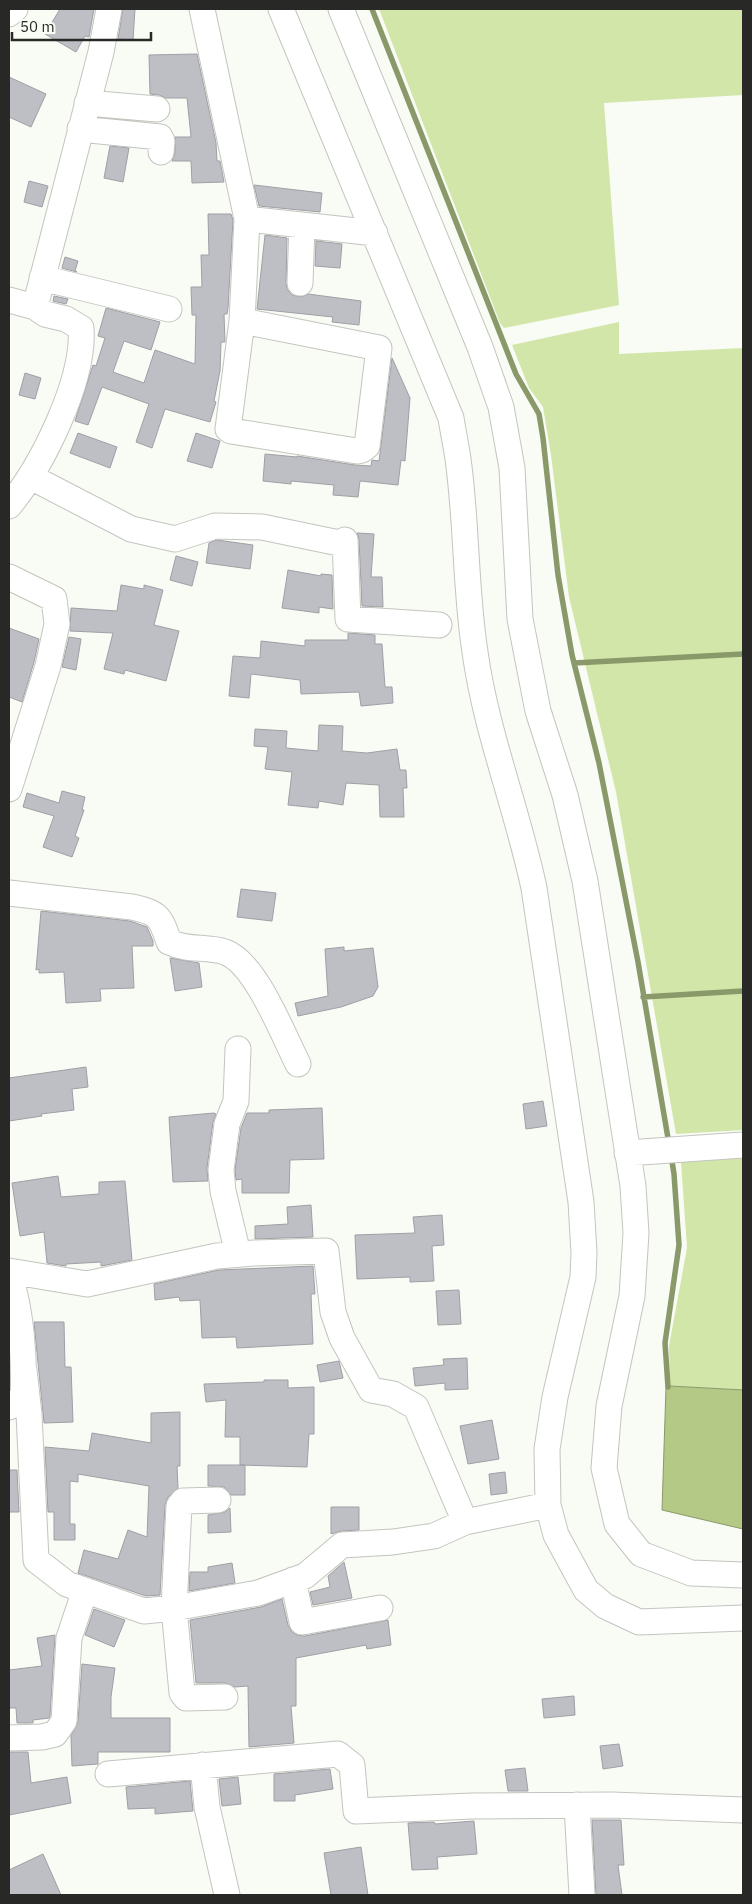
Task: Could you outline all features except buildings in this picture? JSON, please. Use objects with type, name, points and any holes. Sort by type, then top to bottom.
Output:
[{"type":"street","points":[[9,14],[14,9]]},
{"type":"street","points":[[35,307],[100,52],[109,9]]},
{"type":"street","points":[[202,9],[246,218],[242,321],[228,429],[230,431],[357,451],[368,446],[379,348],[242,321]]},
{"type":"street","points":[[281,9],[450,418],[458,458],[464,517],[468,601],[475,653],[486,713],[526,849],[534,888],[581,1202],[584,1253],[582,1277],[563,1360],[547,1449],[548,1504],[556,1535],[586,1590],[605,1606],[639,1622],[743,1618]]},
{"type":"street","points":[[341,9],[480,347],[501,407],[512,468],[520,620],[538,711],[565,795],[586,881],[633,1186],[636,1232],[632,1296],[609,1406],[604,1468],[617,1524],[642,1554],[691,1573],[743,1575]]},
{"type":"street","points":[[87,102],[157,109]]},
{"type":"street","points":[[80,129],[160,137],[162,140],[161,152]]},
{"type":"street","points":[[246,218],[375,233]]},
{"type":"street","points":[[300,283],[302,225]]},
{"type":"street","points":[[42,278],[169,309]]},
{"type":"street","points":[[9,300],[35,307],[46,314],[66,319],[81,328],[82,343],[72,390],[31,477],[10,504]]},
{"type":"street","points":[[31,477],[131,529],[175,539],[215,526],[262,528],[340,543],[345,540],[348,618],[439,625]]},
{"type":"street","points":[[9,577],[54,599],[57,624],[48,666],[10,778]]},
{"type":"street","points":[[9,893],[150,910],[162,922],[169,942],[180,947],[225,952],[241,961],[276,1015],[298,1064]]},
{"type":"street","points":[[238,1049],[236,1101],[227,1124],[221,1170],[223,1192],[238,1254]]},
{"type":"street","points":[[627,1153],[743,1145]]},
{"type":"street","points":[[9,1271],[87,1284],[217,1256],[326,1251],[333,1312],[342,1338],[371,1390],[393,1394],[416,1407],[466,1522]]},
{"type":"street","points":[[9,1275],[14,1289],[29,1414],[36,1560],[67,1584],[144,1611],[174,1608],[258,1593],[305,1576],[342,1545],[393,1542],[434,1536],[466,1522],[548,1504]]},
{"type":"street","points":[[9,1407],[14,1405],[23,1396],[24,1370]]},
{"type":"street","points":[[218,1500],[189,1500],[183,1501],[179,1506],[174,1608],[182,1693],[186,1698],[225,1697]]},
{"type":"street","points":[[293,1580],[302,1622],[380,1608]]},
{"type":"street","points":[[9,1738],[42,1737],[55,1734],[64,1721],[69,1638],[84,1590]]},
{"type":"street","points":[[108,1774],[338,1754],[352,1765],[356,1811],[472,1806],[577,1805],[743,1810]]},
{"type":"street","points":[[203,1765],[207,1807],[227,1895]]},
{"type":"street","points":[[577,1805],[582,1895]]},
{"type":"shaded area","points":[[379,9],[743,9],[743,95],[604,103],[619,305],[504,328],[500,323]]},
{"type":"shaded area","points":[[619,322],[619,354],[743,348],[743,1130],[676,1134],[616,792],[569,597],[543,407],[529,388],[512,345]]},
{"type":"shaded area","points":[[743,1158],[743,1390],[670,1386],[669,1346],[687,1248],[681,1162]]},
{"type":"shaded area","points":[[666,1387],[743,1390],[743,1529],[662,1510]]},
{"type":"waterway","points":[[372,9],[516,374],[539,414],[558,575],[572,655],[599,763],[638,962],[669,1144]]},
{"type":"waterway","points":[[574,663],[743,654]]},
{"type":"waterway","points":[[643,997],[743,991]]},
{"type":"waterway","points":[[668,1387],[665,1343],[679,1245],[671,1155]]}]
